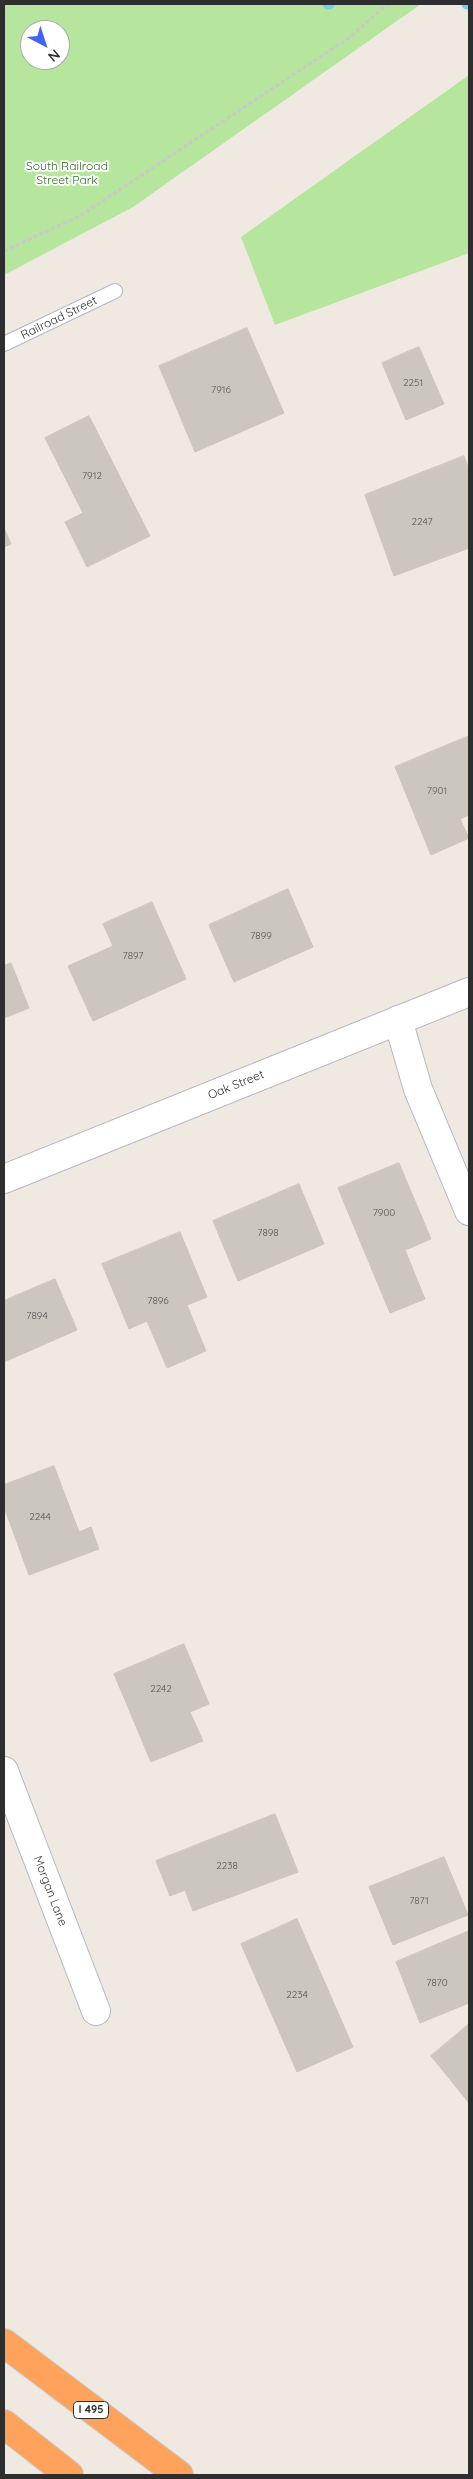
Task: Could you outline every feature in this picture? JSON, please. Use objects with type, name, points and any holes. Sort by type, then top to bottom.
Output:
[{"type":"highway","name":"I 495","points":[[4,2343],[179,2475]]},
{"type":"highway","points":[[4,2424],[69,2475]]},
{"type":"street","name":"Oak Street","points":[[4,1179],[469,992]]},
{"type":"street","points":[[398,1020],[418,1089],[469,1211]]},
{"type":"street","name":"Morgan Lane","points":[[4,1771],[96,2011]]},
{"type":"lane","name":"Railroad Street","points":[[4,344],[115,291]]},
{"type":"path","points":[[4,252],[80,216],[350,37],[388,4]]},
{"type":"green space","name":"South Railroad Street Park","points":[[4,4],[421,4],[133,207],[4,275]]},
{"type":"green space","points":[[469,75],[469,253],[275,325],[241,237]]},
{"type":"building","points":[[247,328],[284,413],[195,452],[159,366]]},
{"type":"building","points":[[419,347],[444,404],[406,420],[382,363]]},
{"type":"building","points":[[89,416],[150,536],[87,567],[65,522],[83,513],[45,438]]},
{"type":"building","points":[[464,456],[469,470],[469,548],[394,576],[365,495]]},
{"type":"building","points":[[4,528],[11,544],[4,547]]},
{"type":"building","points":[[469,736],[469,815],[460,819],[469,838],[431,855],[395,767]]},
{"type":"building","points":[[288,889],[313,947],[234,982],[209,925]]},
{"type":"building","points":[[152,902],[186,979],[93,1021],[68,966],[113,946],[103,924]]},
{"type":"building","points":[[11,963],[29,1008],[4,1018],[4,966]]},
{"type":"building","points":[[399,1163],[431,1239],[405,1250],[425,1299],[390,1313],[338,1188]]},
{"type":"building","points":[[299,1184],[324,1244],[238,1281],[213,1221]]},
{"type":"building","points":[[180,1232],[207,1297],[187,1305],[206,1351],[167,1368],[147,1321],[129,1329],[102,1264]]},
{"type":"building","points":[[55,1279],[77,1330],[4,1362],[4,1301]]},
{"type":"building","points":[[54,1466],[79,1532],[91,1527],[99,1549],[29,1575],[4,1507],[4,1485]]},
{"type":"building","points":[[184,1644],[209,1704],[190,1712],[203,1741],[151,1762],[114,1674]]},
{"type":"building","points":[[275,1814],[298,1872],[193,1911],[185,1890],[170,1896],[156,1861]]},
{"type":"building","points":[[444,1857],[468,1915],[393,1945],[369,1887]]},
{"type":"building","points":[[297,1919],[353,2047],[297,2072],[241,1944]]},
{"type":"building","points":[[469,1931],[469,2003],[420,2023],[396,1962]]},
{"type":"building","points":[[469,2024],[469,2103],[431,2056]]}]
